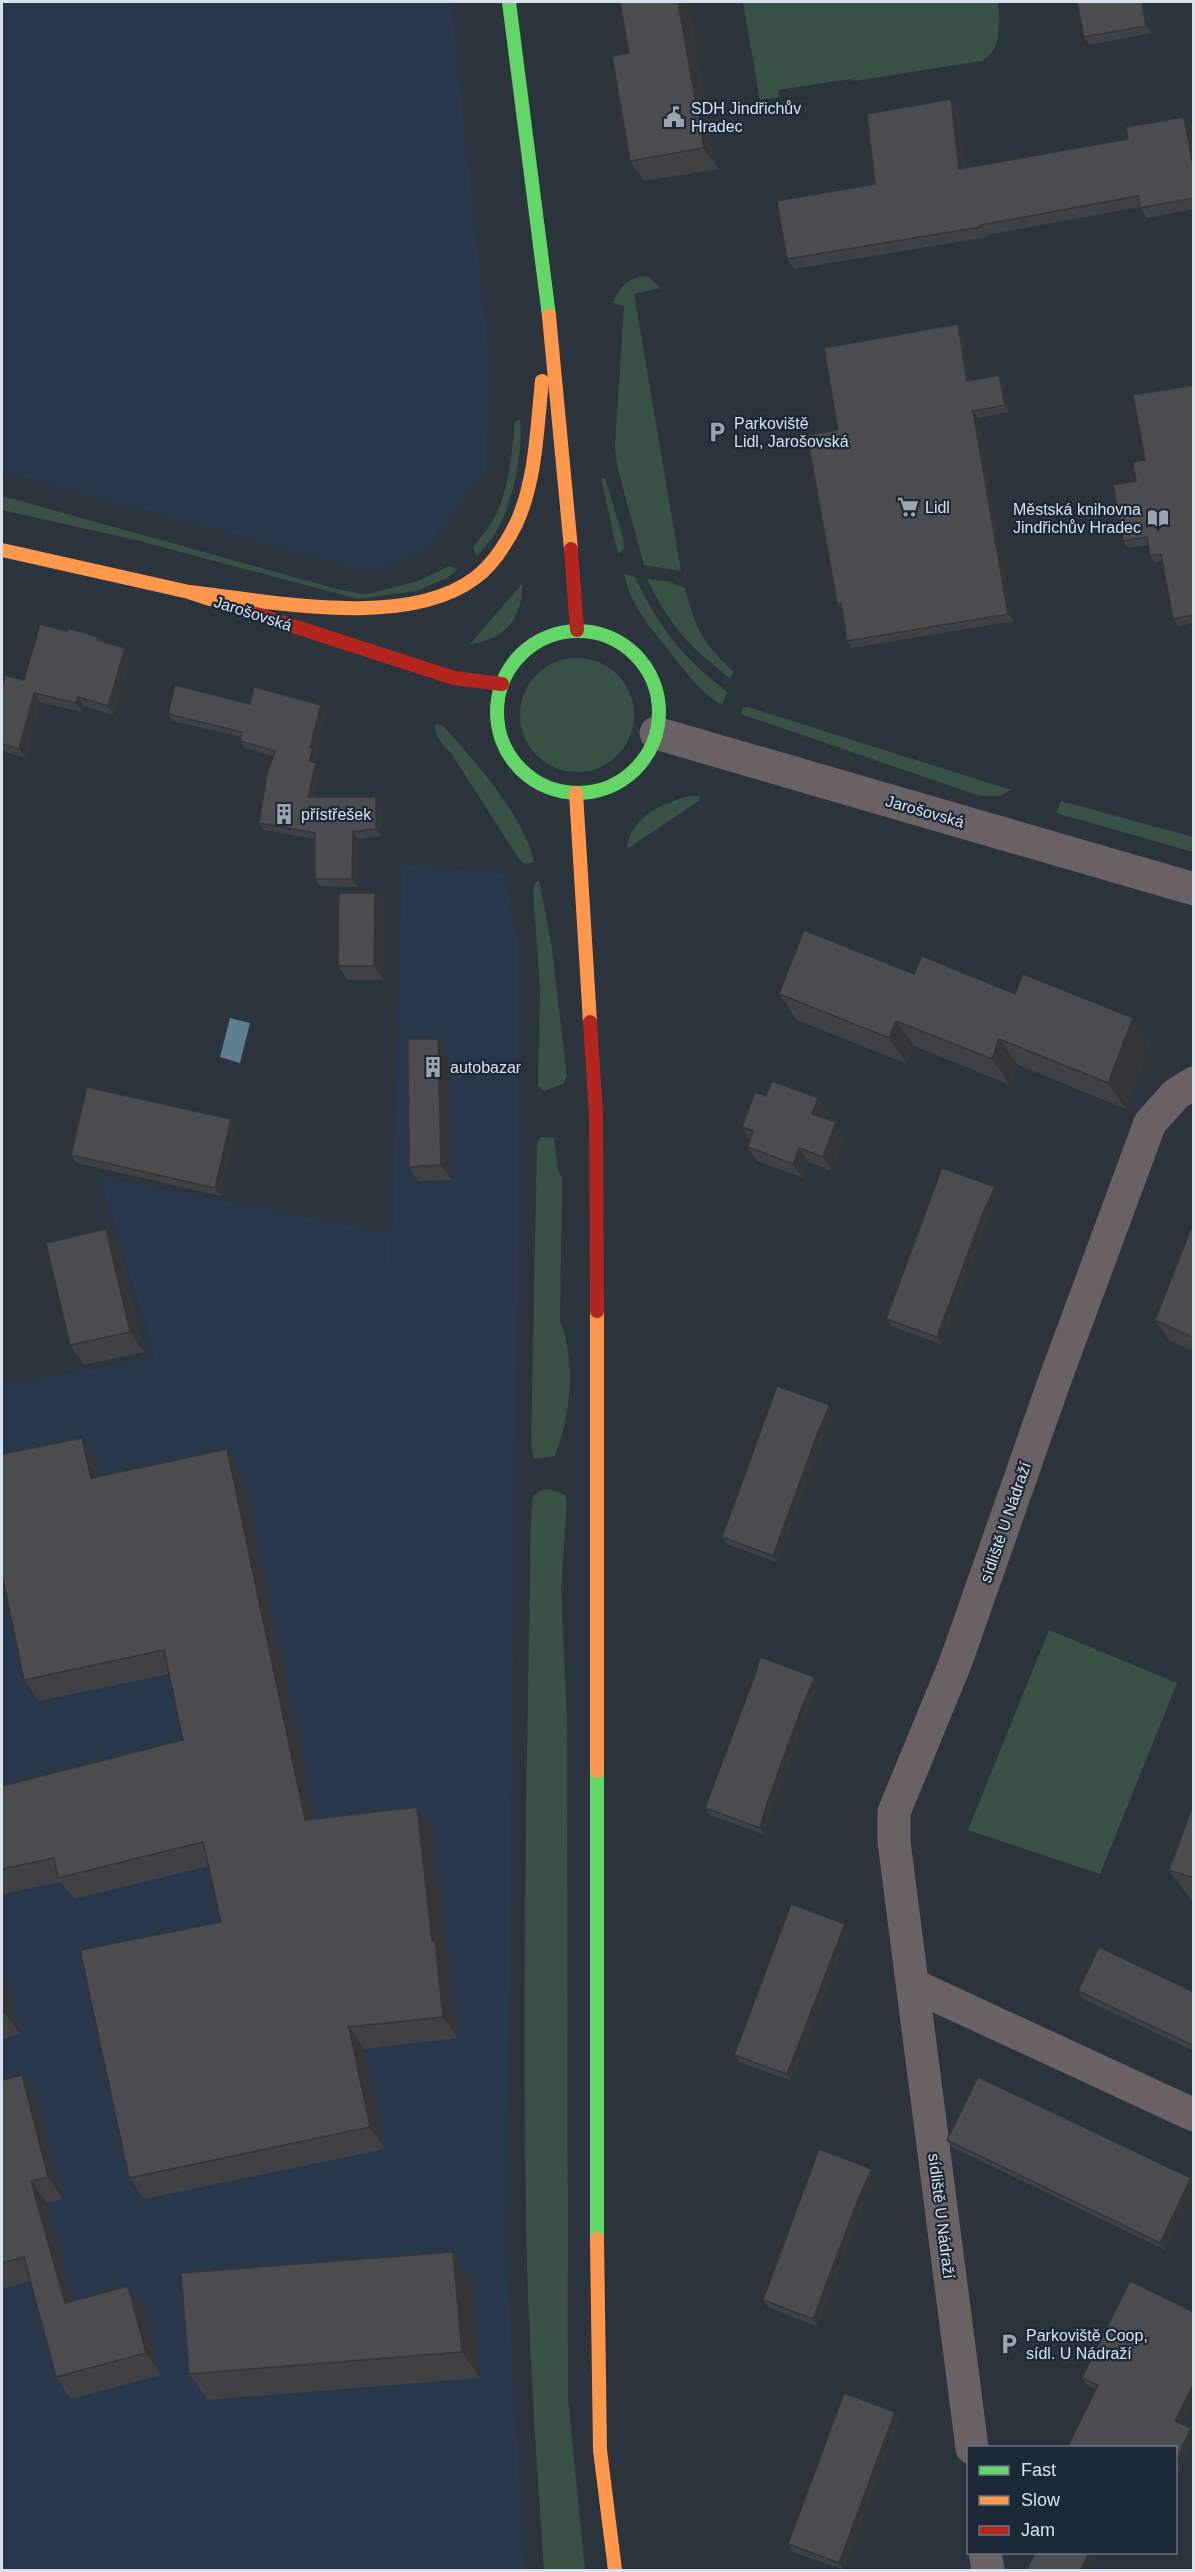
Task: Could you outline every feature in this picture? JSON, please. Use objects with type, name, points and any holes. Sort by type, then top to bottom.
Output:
[{"type":"main road","points":[[509,2],[549,317],[569,513],[577,630]]},
{"type":"main road","points":[[189,592],[351,610],[379,609],[406,607],[437,598],[479,574],[506,543],[522,507],[530,477],[549,317]]},
{"type":"main road","name":"Jarošovská","points":[[2,550],[189,592],[454,678],[502,684]]},
{"type":"main road","points":[[577,630],[608,636],[636,655],[653,684],[657,700],[656,733],[639,765],[626,777],[611,786],[576,793],[561,791],[533,779],[511,758],[499,729],[497,715],[502,684],[508,669],[530,646],[551,635],[577,630]]},
{"type":"main road","points":[[576,793],[596,1114],[598,1460],[596,2207],[600,2450],[615,2571]]},
{"type":"street","name":"Jarošovská","points":[[656,733],[1194,889]]},
{"type":"street","name":"sídliště U Nádraží","points":[[972,2446],[894,1842],[894,1812],[956,1664],[1053,1385],[1150,1123],[1176,1094],[1194,1083]]},
{"type":"street","points":[[913,1985],[1194,2115]]},
{"type":"street","points":[[985,2554],[988,2571]]},
{"type":"shaded area","points":[[2,2],[451,2],[490,365],[486,468],[428,548],[371,571],[2,471]]},
{"type":"shaded area","points":[[402,865],[505,874],[519,949],[517,1332],[506,2254],[525,2570],[2,2570],[2,1386],[155,1358],[100,1177],[391,1234],[391,1283]]},
{"type":"shaded area","points":[[230,1018],[250,1023],[240,1063],[220,1057]]},
{"type":"green space","points":[[743,2],[998,2],[997,43],[989,56],[982,61],[778,90],[780,97],[760,100]]},
{"type":"green space","points":[[642,276],[649,277],[660,288],[634,294],[681,571],[644,565],[617,466],[615,446],[624,306],[613,303],[624,285]]},
{"type":"green space","points":[[520,420],[520,446],[512,492],[497,530],[477,556],[473,549],[492,522],[502,499],[509,473],[515,421]]},
{"type":"green space","points":[[601,478],[605,478],[623,538],[624,548],[618,554]]},
{"type":"green space","points":[[2,496],[362,594],[418,581],[449,566],[458,569],[447,578],[416,591],[358,599],[136,540],[2,510]]},
{"type":"green space","points":[[624,574],[635,577],[662,625],[683,652],[727,693],[722,705],[692,680],[647,623],[631,595]]},
{"type":"green space","points":[[647,579],[667,581],[685,588],[702,634],[715,653],[734,672],[730,678],[703,656],[682,634],[664,610]]},
{"type":"green space","points":[[522,584],[519,607],[509,626],[492,638],[470,644]]},
{"type":"green space","points":[[577,658],[599,662],[618,674],[630,693],[634,715],[630,737],[618,756],[599,768],[577,772],[555,768],[536,756],[524,737],[520,715],[524,693],[536,674],[555,662]]},
{"type":"green space","points":[[743,707],[1011,790],[1000,796],[980,796],[741,714]]},
{"type":"green space","points":[[435,724],[442,725],[496,789],[520,827],[534,862],[525,864],[519,859],[451,753],[440,740]]},
{"type":"green space","points":[[699,796],[700,800],[627,849],[634,828],[649,813],[669,802]]},
{"type":"green space","points":[[1061,801],[1193,837],[1193,852],[1056,813]]},
{"type":"green space","points":[[539,880],[551,942],[567,1076],[563,1084],[544,1091],[538,1086],[540,989],[533,889]]},
{"type":"green space","points":[[541,1137],[554,1138],[558,1170],[562,1178],[560,1321],[568,1353],[570,1388],[565,1423],[555,1456],[534,1459],[531,1446],[537,1144]]},
{"type":"green space","points":[[551,1489],[565,1495],[567,1502],[561,1590],[567,1716],[568,2399],[585,2570],[544,2570],[527,2263],[526,1794],[531,1514],[533,1496],[542,1490]]},
{"type":"green space","points":[[1049,1630],[1177,1683],[1100,1874],[968,1830]]},
{"type":"building","points":[[620,2],[678,2],[704,148],[630,161],[612,56],[629,53]]},
{"type":"building","points":[[1077,2],[1142,2],[1146,26],[1084,37]]},
{"type":"building","points":[[951,99],[959,169],[1128,139],[1126,127],[1184,117],[1194,171],[1194,198],[1140,208],[1138,196],[980,225],[980,227],[787,259],[777,201],[875,184],[867,114]]},
{"type":"building","name":"Lidl","points":[[958,324],[967,381],[999,375],[1005,405],[973,411],[1008,614],[847,641],[841,603],[837,603],[807,435],[838,430],[824,348]]},
{"type":"building","name":"Městská knihovna Jindřichův Hradec","points":[[1194,385],[1194,615],[1173,619],[1161,554],[1150,556],[1147,537],[1123,541],[1113,485],[1136,481],[1133,462],[1145,460],[1133,395]]},
{"type":"building","points":[[40,624],[67,631],[68,628],[125,648],[108,706],[78,697],[76,703],[34,693],[19,749],[2,744],[2,688],[5,675],[24,680]]},
{"type":"building","points":[[175,685],[250,704],[254,687],[321,705],[310,748],[313,749],[309,761],[316,763],[308,797],[376,797],[376,829],[353,832],[352,879],[315,879],[315,833],[259,823],[267,774],[275,751],[240,741],[242,732],[168,714]]},
{"type":"building","points":[[339,893],[375,893],[374,966],[338,966]]},
{"type":"building","points":[[804,930],[914,974],[922,956],[1015,994],[1023,974],[1133,1018],[1108,1083],[999,1039],[992,1059],[896,1021],[889,1038],[779,994]]},
{"type":"building","points":[[408,1039],[438,1039],[441,1165],[409,1167]]},
{"type":"building","points":[[772,1081],[818,1098],[812,1114],[836,1122],[823,1157],[799,1148],[793,1164],[748,1147],[753,1131],[742,1127],[755,1092],[766,1096]]},
{"type":"building","points":[[87,1087],[231,1119],[215,1188],[71,1155]]},
{"type":"building","points":[[942,1168],[995,1187],[982,1215],[937,1337],[886,1319]]},
{"type":"building","points":[[1194,1221],[1194,1338],[1155,1320]]},
{"type":"building","points":[[106,1229],[130,1332],[70,1345],[46,1243]]},
{"type":"building","points":[[777,1386],[830,1405],[773,1556],[722,1537]]},
{"type":"building","points":[[82,1438],[91,1478],[227,1449],[305,1820],[417,1807],[443,2017],[349,2027],[370,2127],[129,2178],[80,1950],[221,1922],[203,1842],[58,1878],[54,1858],[2,1869],[2,1786],[183,1740],[164,1650],[24,1680],[2,1574],[2,1454]]},
{"type":"building","points":[[760,1657],[815,1677],[803,1704],[760,1828],[705,1808]]},
{"type":"building","points":[[1194,1803],[1194,1878],[1169,1870]]},
{"type":"building","points":[[791,1904],[845,1924],[787,2074],[734,2055]]},
{"type":"building","points":[[1099,1947],[1194,1992],[1194,2046],[1078,1991]]},
{"type":"building","points":[[22,2075],[48,2177],[31,2181],[65,2303],[128,2286],[146,2353],[56,2377],[24,2257],[2,2263],[2,2080]]},
{"type":"building","points":[[978,2077],[1191,2178],[1160,2243],[947,2140]]},
{"type":"building","points":[[819,2149],[872,2169],[859,2197],[813,2319],[763,2300]]},
{"type":"building","points":[[453,2252],[462,2352],[189,2374],[181,2273]]},
{"type":"building","points":[[1130,2281],[1194,2312],[1194,2383],[1175,2421],[1191,2428],[1177,2458],[1177,2446],[1068,2446],[1098,2385],[1082,2378]]},
{"type":"building","points":[[844,2393],[895,2412],[839,2563],[788,2544]]},
{"type":"building","points":[[1034,2554],[1088,2554],[1080,2571],[1026,2571]]},
{"type":"traffic: fast","points":[[509,2],[549,316]]},
{"type":"traffic: fast","points":[[578,631],[609,638],[623,645],[635,655],[645,667],[652,681],[659,712],[652,743],[645,757],[635,769],[623,779],[609,786],[578,793],[547,786],[533,779],[521,769],[511,757],[504,743],[497,712],[504,681],[511,667],[521,655],[533,645],[547,638],[578,631]]},
{"type":"traffic: fast","points":[[597,1771],[597,2239]]},
{"type":"traffic: slow","points":[[549,316],[571,549]]},
{"type":"traffic: slow","points":[[189,592],[297,605],[376,608],[413,603],[446,594],[475,578],[488,567],[503,546],[523,507],[535,454],[542,381]]},
{"type":"traffic: slow","points":[[2,550],[189,592],[210,599]]},
{"type":"traffic: slow","points":[[576,793],[590,1022]]},
{"type":"traffic: slow","points":[[597,1311],[597,1771]]},
{"type":"traffic: slow","points":[[597,2239],[600,2450],[615,2570]]},
{"type":"traffic: jam","points":[[571,549],[577,630]]},
{"type":"traffic: jam","points":[[256,614],[454,678],[502,684]]},
{"type":"traffic: jam","points":[[590,1022],[596,1114],[597,1311]]},
{"type":"place","name":"SDH Jindřichův Hradec","points":[[674,117]]},
{"type":"place","name":"Parkoviště Lidl, Jarošovská","points":[[717,432]]},
{"type":"place","name":"Lidl","points":[[908,507]]},
{"type":"place","name":"Městská knihovna Jindřichův Hradec","points":[[1158,518]]},
{"type":"place","name":"přístřešek","points":[[284,814]]},
{"type":"place","name":"autobazar","points":[[433,1067]]},
{"type":"place","name":"Parkoviště Coop, sídl. U Nádraží","points":[[1009,2344]]}]
